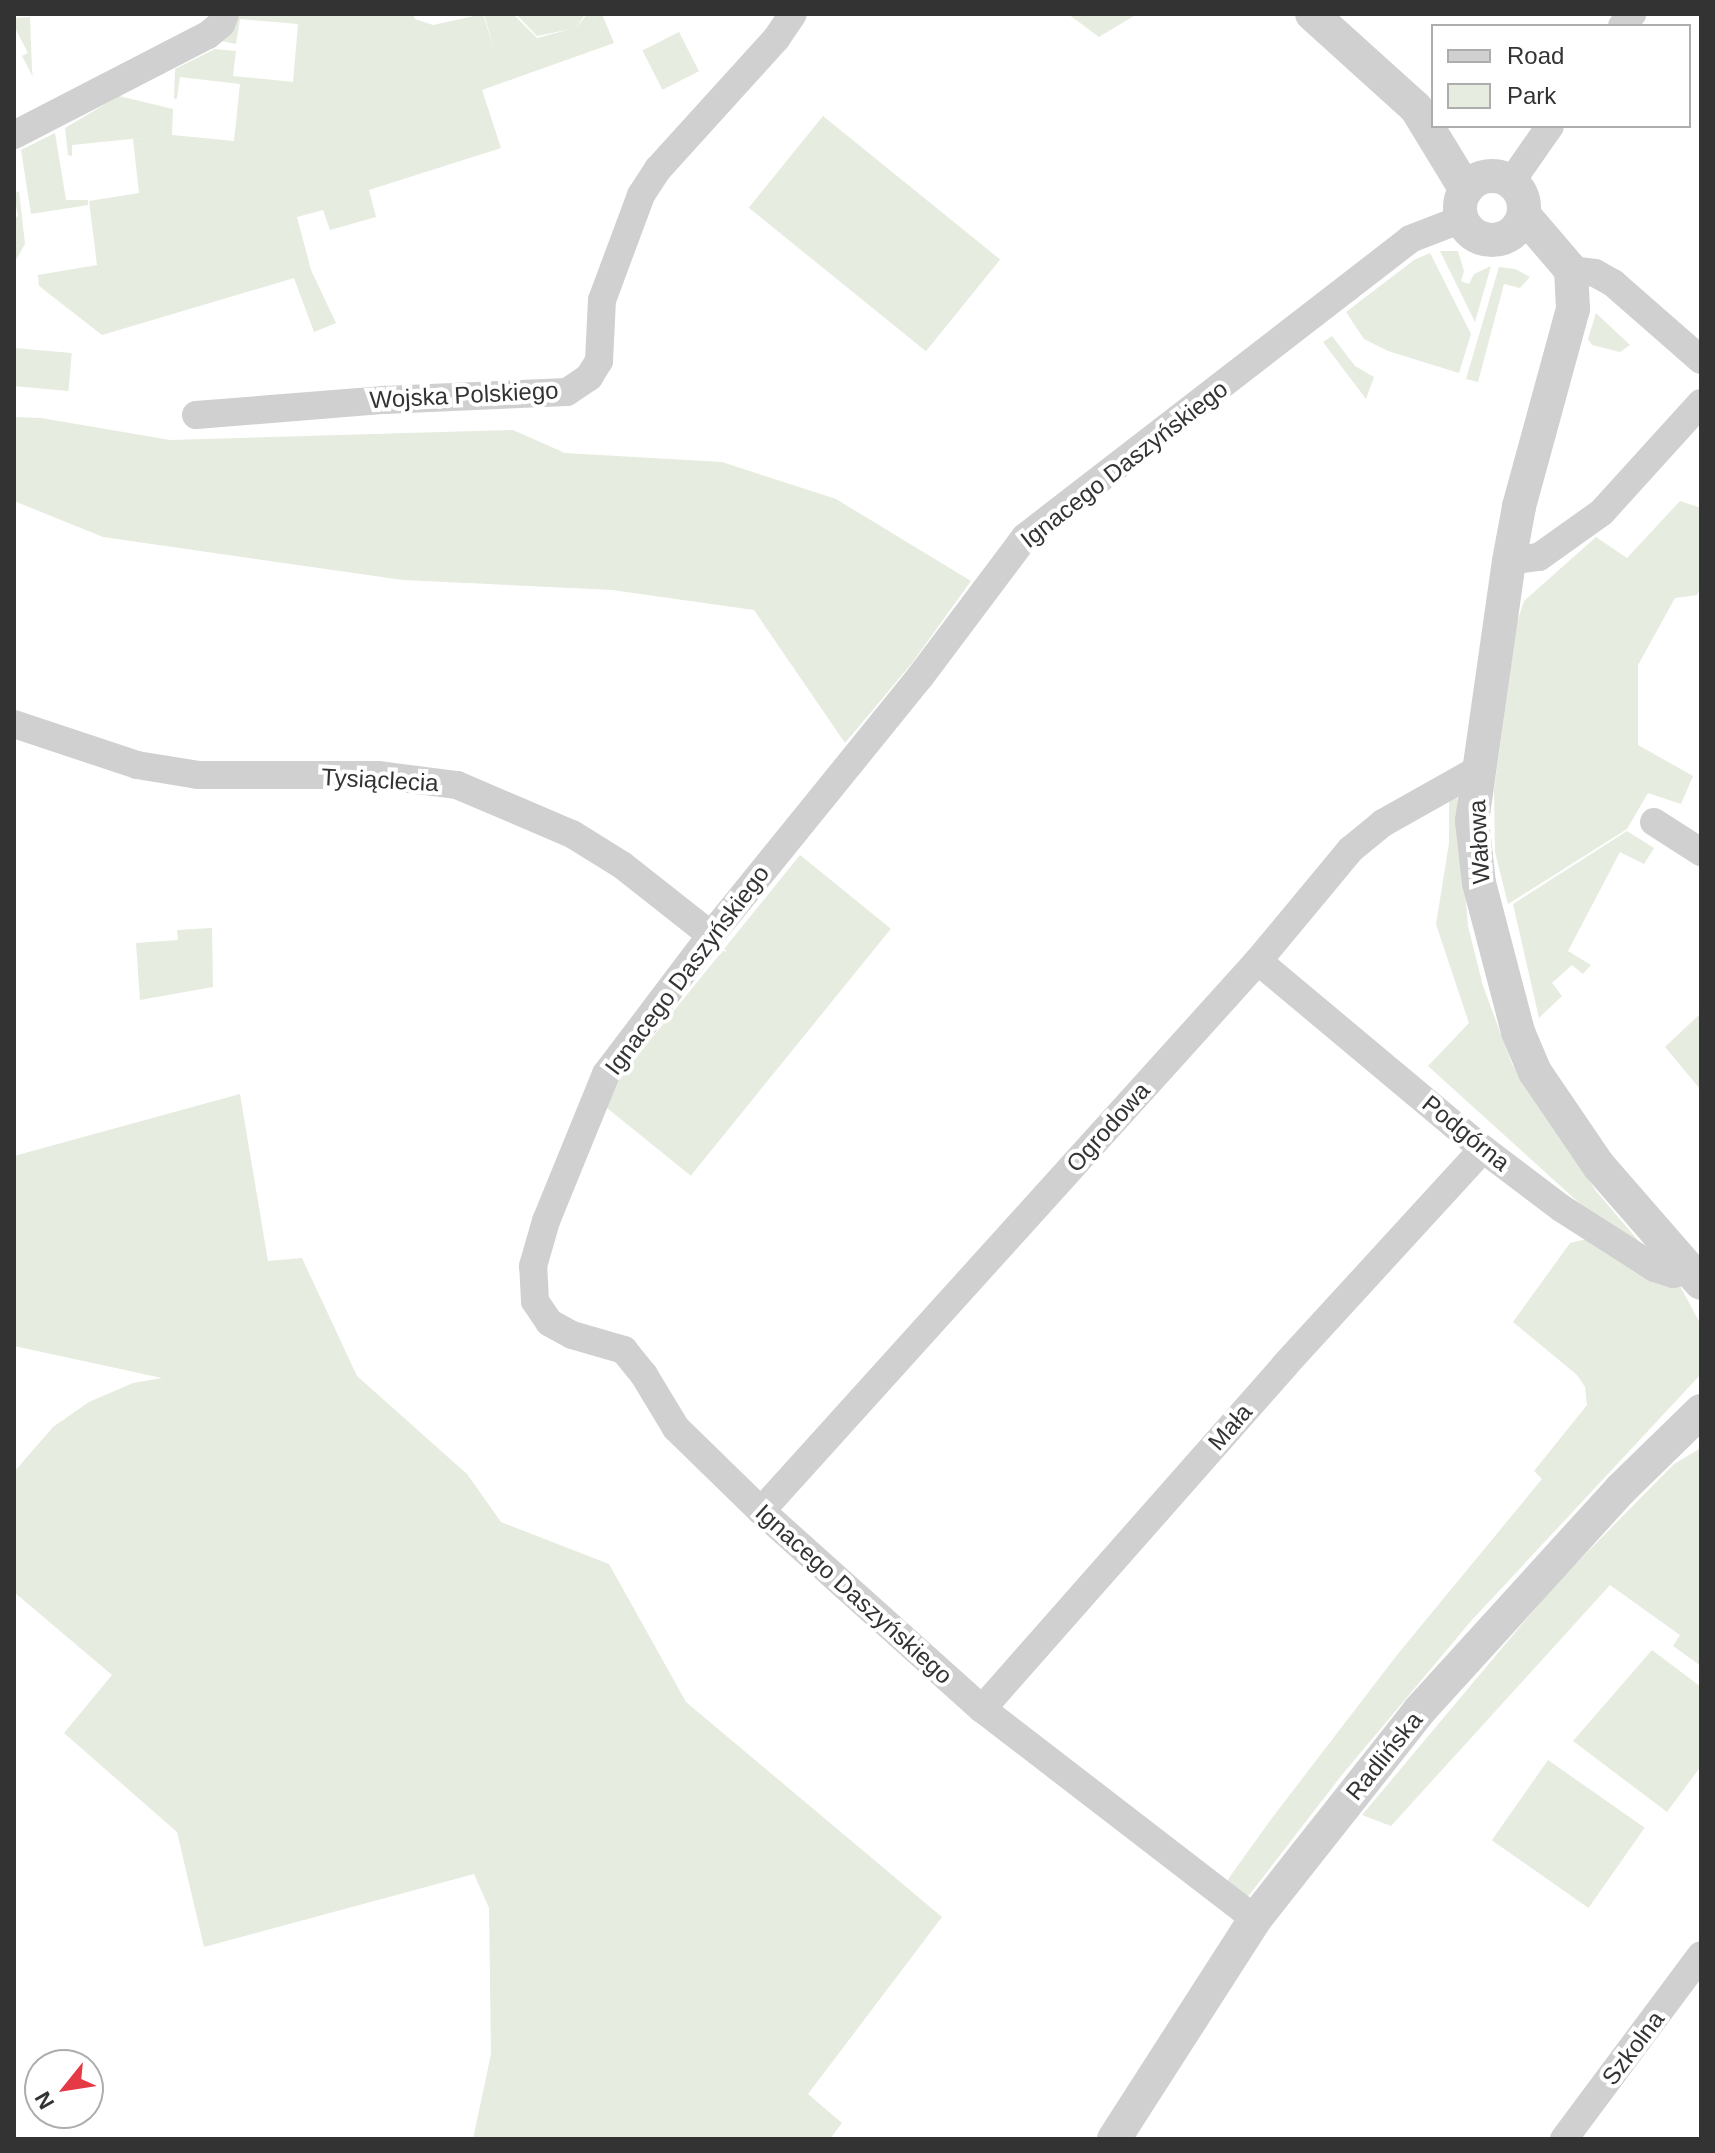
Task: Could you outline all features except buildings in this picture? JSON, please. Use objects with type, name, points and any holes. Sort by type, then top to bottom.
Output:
[{"type":"street","points":[[14,135],[208,35],[221,24],[225,14]]},
{"type":"street","name":"Wojska Polskiego","points":[[196,415],[384,400],[567,392],[589,377],[599,361],[602,300],[641,195],[658,169],[776,39],[793,14]]},
{"type":"street","points":[[1312,14],[1431,117]]},
{"type":"street","points":[[1439,128],[1483,192],[1522,196],[1513,227],[1493,240],[1474,235],[1483,192],[1548,128]]},
{"type":"street","name":"Ignacego Daszyńskiego","points":[[1255,1919],[982,1709],[761,1511],[676,1428],[644,1375],[624,1350],[572,1335],[549,1322],[535,1301],[533,1266],[546,1221],[606,1074],[711,935],[920,677],[1025,537],[1410,239],[1483,192]]},
{"type":"street","points":[[1513,227],[1555,276],[1572,283],[1595,273],[1613,283],[1701,360]]},
{"type":"street","name":"Wałowa","points":[[1572,283],[1573,309],[1519,507],[1509,561],[1472,821],[1479,883],[1518,1032],[1535,1072],[1562,1115],[1644,1222],[1696,1277]]},
{"type":"street","points":[[1509,561],[1539,557],[1602,512],[1701,403]]},
{"type":"street","name":"Tysiąclecia","points":[[14,724],[137,765],[199,775],[378,775],[457,785],[572,834],[622,865],[711,935]]},
{"type":"street","name":"Ogrodowa","points":[[761,1511],[1258,961],[1350,850],[1383,823],[1477,770]]},
{"type":"street","points":[[1654,822],[1701,852]]},
{"type":"street","name":"Podgórna","points":[[1258,961],[1483,1149],[1561,1208],[1655,1268],[1696,1277]]},
{"type":"street","name":"Mała","points":[[982,1709],[1285,1365],[1483,1149]]},
{"type":"street","name":"Radlińska","points":[[1114,2139],[1255,1919],[1429,1700],[1620,1490],[1701,1411]]},
{"type":"street","name":"Szkolna","points":[[1564,2139],[1701,1955]]},
{"type":"green space","points":[[238,14],[413,14],[415,19],[433,25],[483,14],[496,56],[484,14],[513,14],[537,38],[571,29],[537,36],[516,14],[585,14],[576,28],[587,14],[602,14],[614,43],[482,90],[501,148],[369,190],[376,217],[330,230],[323,210],[297,217],[311,270],[336,323],[314,332],[294,278],[102,335],[39,286],[38,275],[97,265],[89,201],[139,193],[133,139],[170,135],[72,145],[72,156],[68,155],[65,128],[119,96],[173,109],[172,135],[234,141],[240,84],[180,77],[177,98],[174,99],[175,69],[215,49],[236,51],[233,76],[293,82],[298,24],[240,19],[236,44],[222,41]]},
{"type":"green space","points":[[1068,14],[1137,14],[1099,37]]},
{"type":"green space","points":[[30,17],[33,77],[22,56],[28,53],[14,26],[14,18]]},
{"type":"green space","points":[[679,32],[699,71],[662,90],[642,51]]},
{"type":"green space","points":[[823,116],[1000,259],[926,351],[749,208]]},
{"type":"green space","points":[[55,133],[66,200],[88,200],[88,205],[31,214],[21,150]]},
{"type":"green space","points":[[19,191],[25,244],[14,263],[14,219],[18,216],[14,194]]},
{"type":"green space","points":[[1440,251],[1458,251],[1464,271],[1461,281],[1469,284],[1474,274],[1491,266],[1475,322]]},
{"type":"green space","points":[[1430,253],[1471,334],[1459,373],[1388,351],[1364,339],[1346,312],[1414,260]]},
{"type":"green space","points":[[1499,267],[1515,269],[1530,277],[1520,288],[1504,284],[1478,382],[1466,379]]},
{"type":"green space","points":[[1596,313],[1630,345],[1620,352],[1592,345],[1588,339]]},
{"type":"green space","points":[[1332,336],[1355,366],[1374,377],[1366,399],[1323,342]]},
{"type":"green space","points":[[14,348],[72,353],[68,391],[14,386]]},
{"type":"green space","points":[[14,417],[41,418],[170,440],[513,430],[565,453],[722,462],[836,499],[971,581],[912,663],[845,743],[754,610],[612,590],[403,580],[103,537],[14,501]]},
{"type":"green space","points":[[1680,501],[1701,508],[1701,587],[1697,595],[1675,598],[1638,665],[1638,745],[1693,776],[1681,804],[1648,793],[1627,829],[1508,904],[1495,852],[1494,790],[1517,622],[1524,601],[1596,537],[1627,558]]},
{"type":"green space","points":[[1457,794],[1468,926],[1483,986],[1512,1064],[1596,1191],[1642,1245],[1588,1211],[1428,1066],[1469,1023],[1436,924],[1449,843],[1449,795]]},
{"type":"green space","points":[[1627,831],[1654,848],[1644,864],[1620,852],[1568,951],[1591,965],[1583,974],[1572,965],[1552,983],[1562,996],[1539,1018],[1513,904]]},
{"type":"green space","points":[[800,855],[891,929],[691,1176],[600,1102]]},
{"type":"green space","points":[[212,928],[213,987],[140,1000],[136,943],[178,940],[177,930]]},
{"type":"green space","points":[[1701,1013],[1701,1090],[1665,1047]]},
{"type":"green space","points":[[240,1094],[268,1261],[302,1258],[357,1376],[467,1474],[501,1522],[609,1564],[686,1702],[942,1917],[808,2094],[842,2123],[830,2139],[473,2139],[491,2054],[489,1908],[474,1874],[204,1947],[177,1832],[64,1733],[112,1675],[14,1592],[14,1472],[53,1427],[89,1402],[133,1383],[162,1378],[14,1346],[14,1156]]},
{"type":"green space","points":[[1591,1238],[1680,1286],[1701,1325],[1701,1374],[1471,1621],[1341,1776],[1250,1894],[1246,1898],[1233,1892],[1228,1880],[1272,1818],[1397,1655],[1542,1479],[1534,1471],[1587,1405],[1585,1387],[1577,1375],[1513,1322],[1570,1243]]},
{"type":"green space","points":[[1701,1448],[1701,1666],[1673,1646],[1680,1635],[1610,1585],[1391,1826],[1362,1815],[1555,1585],[1674,1464]]},
{"type":"green space","points":[[1652,1650],[1701,1687],[1701,1766],[1667,1812],[1573,1741]]},
{"type":"green space","points":[[1548,1760],[1645,1828],[1588,1908],[1492,1840]]}]
